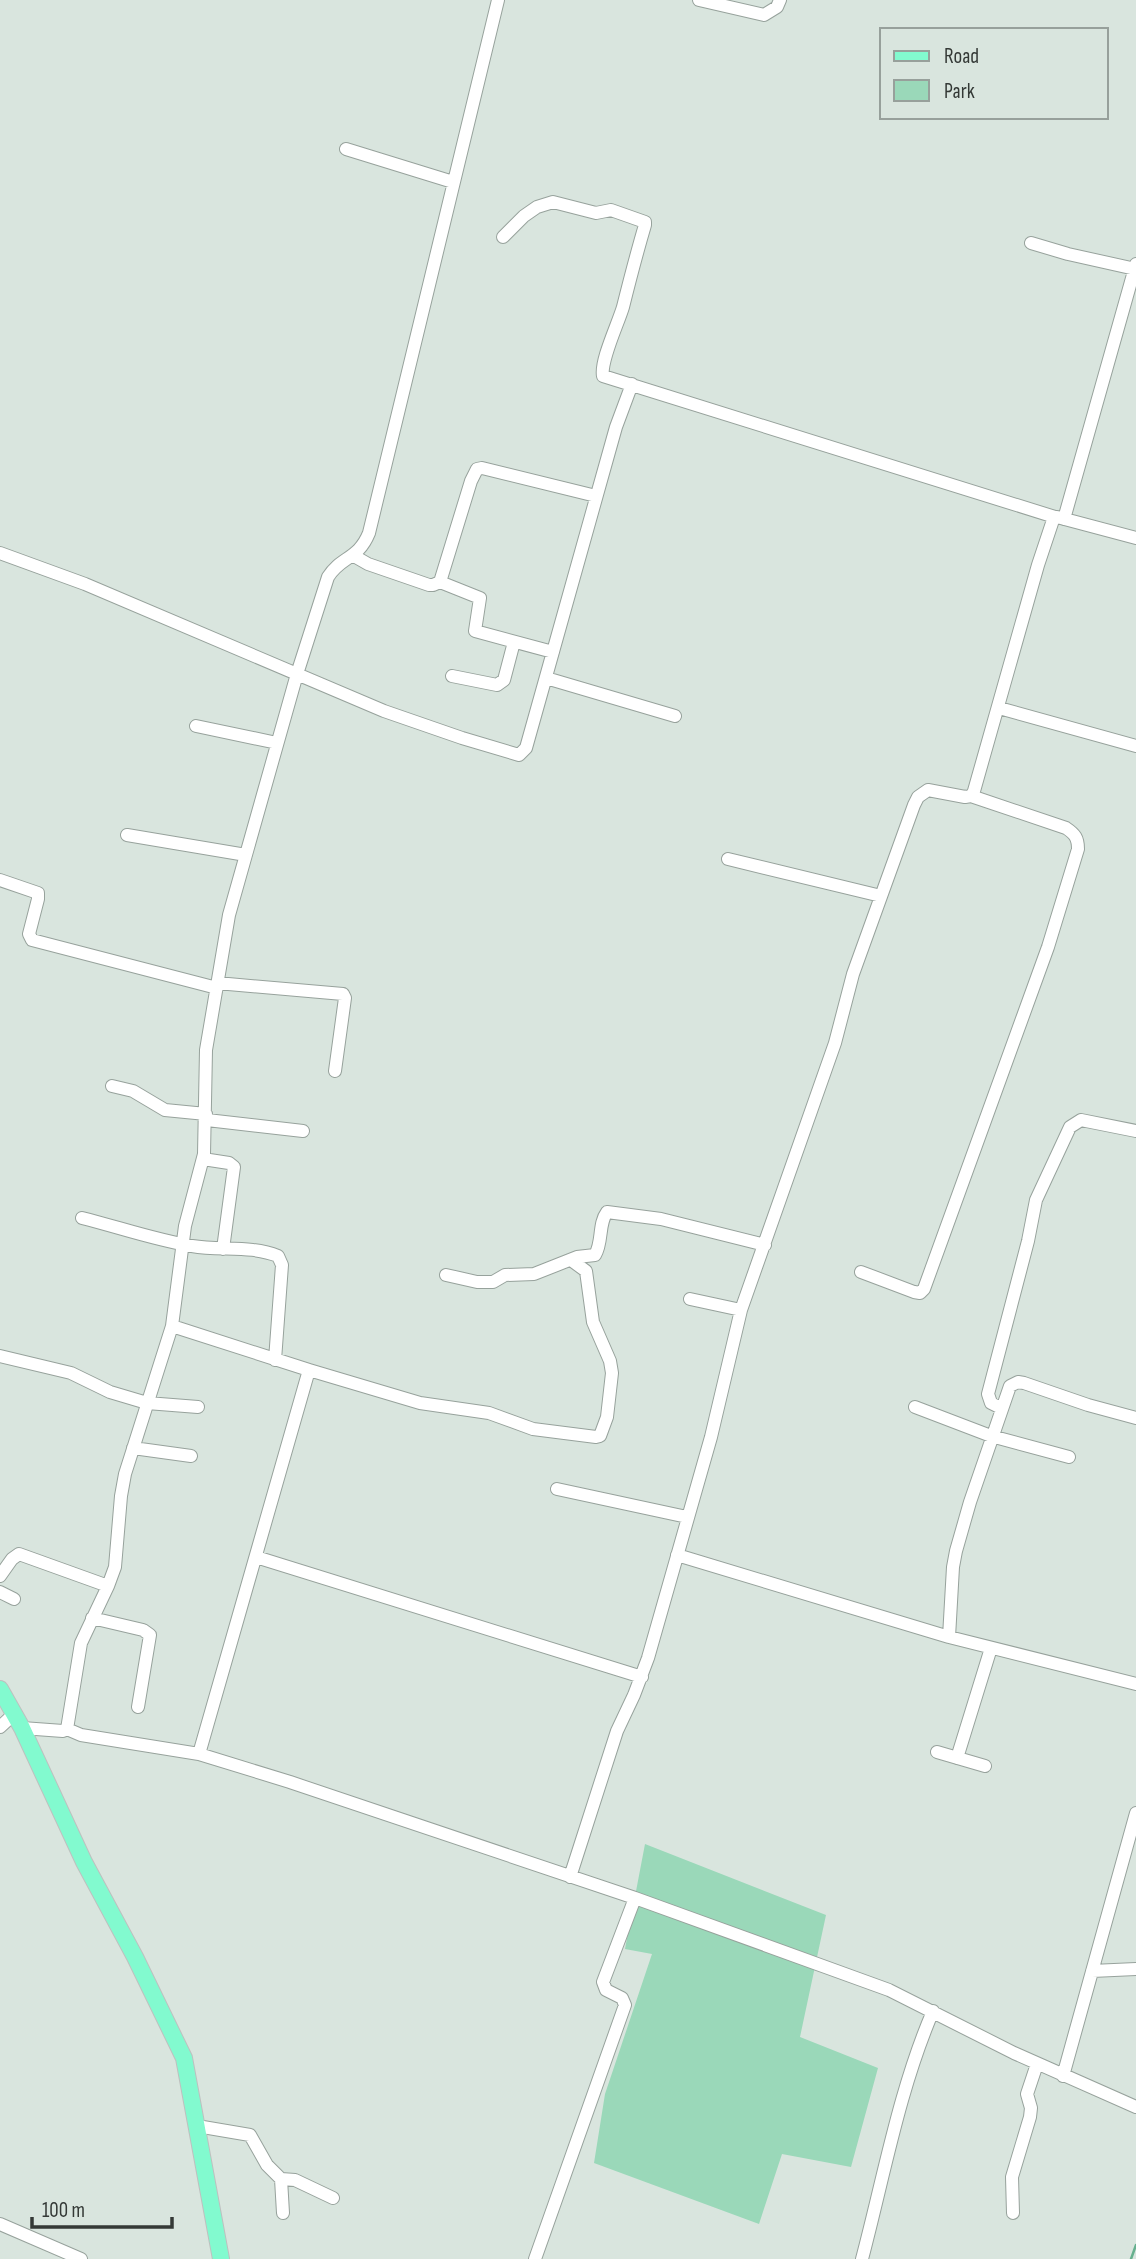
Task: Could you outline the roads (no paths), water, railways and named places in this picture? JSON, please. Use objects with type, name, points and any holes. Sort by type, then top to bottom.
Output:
[{"type":"main road","points":[[0,1689],[184,2058],[221,2259]]},
{"type":"street","points":[[67,1729],[80,1643],[116,1567],[121,1496],[133,1448],[172,1326],[182,1244],[204,1159],[205,1062],[229,915],[297,674],[328,577],[339,564],[361,549],[369,533],[498,0]]},
{"type":"street","points":[[699,0],[764,15],[777,7],[780,0]]},
{"type":"street","points":[[346,149],[453,182]]},
{"type":"street","points":[[503,237],[524,216],[537,207],[552,202],[596,213],[611,210],[645,222],[624,305],[602,372],[607,378],[1060,518],[1136,538]]},
{"type":"street","points":[[971,796],[977,785],[1038,565],[1060,518],[1135,266],[1031,243]]},
{"type":"street","points":[[0,553],[85,584],[384,711],[519,755],[526,748],[596,496],[622,408],[632,384]]},
{"type":"street","points":[[354,556],[368,564],[429,585],[440,582],[477,469],[596,496]]},
{"type":"street","points":[[440,582],[480,598],[475,631],[553,652]]},
{"type":"street","points":[[452,676],[497,685],[504,680],[514,642]]},
{"type":"street","points":[[546,678],[675,716]]},
{"type":"street","points":[[999,708],[1136,746]]},
{"type":"street","points":[[196,726],[277,743]]},
{"type":"street","points":[[570,1877],[617,1731],[642,1677],[711,1437],[741,1310],[830,1055],[853,974],[918,797],[934,789],[971,796],[1066,828],[1075,834],[1078,849],[1048,947],[924,1289],[920,1293],[914,1292],[861,1272]]},
{"type":"street","points":[[127,835],[246,855]]},
{"type":"street","points":[[728,859],[881,896]]},
{"type":"street","points":[[0,880],[38,893],[29,934],[32,940],[217,985],[343,994],[345,998],[335,1071]]},
{"type":"street","points":[[112,1086],[133,1091],[165,1110],[303,1131]]},
{"type":"street","points":[[1001,1408],[991,1403],[988,1394],[1041,1185],[1075,1122],[1081,1120],[1136,1131]]},
{"type":"street","points":[[204,1159],[229,1163],[234,1170],[223,1248]]},
{"type":"street","points":[[446,1275],[477,1282],[493,1282],[505,1275],[534,1274],[597,1253],[603,1218],[607,1212],[661,1219],[765,1245]]},
{"type":"street","points":[[82,1218],[182,1244],[274,1254],[281,1259],[275,1360]]},
{"type":"street","points":[[172,1326],[420,1403],[489,1413],[533,1429],[596,1437],[600,1436],[609,1402],[610,1361],[593,1322],[586,1271],[570,1260]]},
{"type":"street","points":[[690,1299],[741,1310]]},
{"type":"street","points":[[0,1356],[71,1373],[110,1392],[147,1403],[198,1407]]},
{"type":"street","points":[[198,1754],[309,1370]]},
{"type":"street","points":[[949,1637],[953,1567],[970,1502],[1010,1385],[1018,1381],[1136,1418]]},
{"type":"street","points":[[915,1407],[991,1436],[1069,1457]]},
{"type":"street","points":[[133,1448],[191,1456]]},
{"type":"street","points":[[557,1489],[687,1517]]},
{"type":"street","points":[[0,1576],[19,1554],[108,1586]]},
{"type":"street","points":[[677,1555],[949,1637],[1136,1684]]},
{"type":"street","points":[[256,1556],[642,1677]]},
{"type":"street","points":[[0,1592],[14,1599]]},
{"type":"street","points":[[92,1618],[143,1630],[150,1635],[138,1707]]},
{"type":"street","points":[[957,1758],[991,1648]]},
{"type":"street","points":[[0,1727],[18,1722],[62,1731],[67,1729],[81,1735],[198,1754],[290,1782],[635,1898],[890,1990],[1037,2064],[1136,2107]]},
{"type":"street","points":[[937,1752],[985,1766]]},
{"type":"street","points":[[1063,2076],[1136,1813]]},
{"type":"street","points":[[534,2259],[625,2004],[622,1998],[606,1990],[604,1982],[635,1898]]},
{"type":"street","points":[[1092,1971],[1136,1969]]},
{"type":"street","points":[[862,2259],[903,2098],[921,2039],[933,2011]]},
{"type":"street","points":[[1013,2213],[1012,2177],[1030,2117],[1031,2108],[1027,2094],[1037,2064]]},
{"type":"street","points":[[197,2126],[250,2135],[267,2165],[281,2179],[295,2180],[332,2198]]},
{"type":"street","points":[[281,2179],[283,2213]]},
{"type":"street","points":[[0,2224],[81,2259]]},
{"type":"waterway","points":[[1131,2259],[1136,2245]]}]
